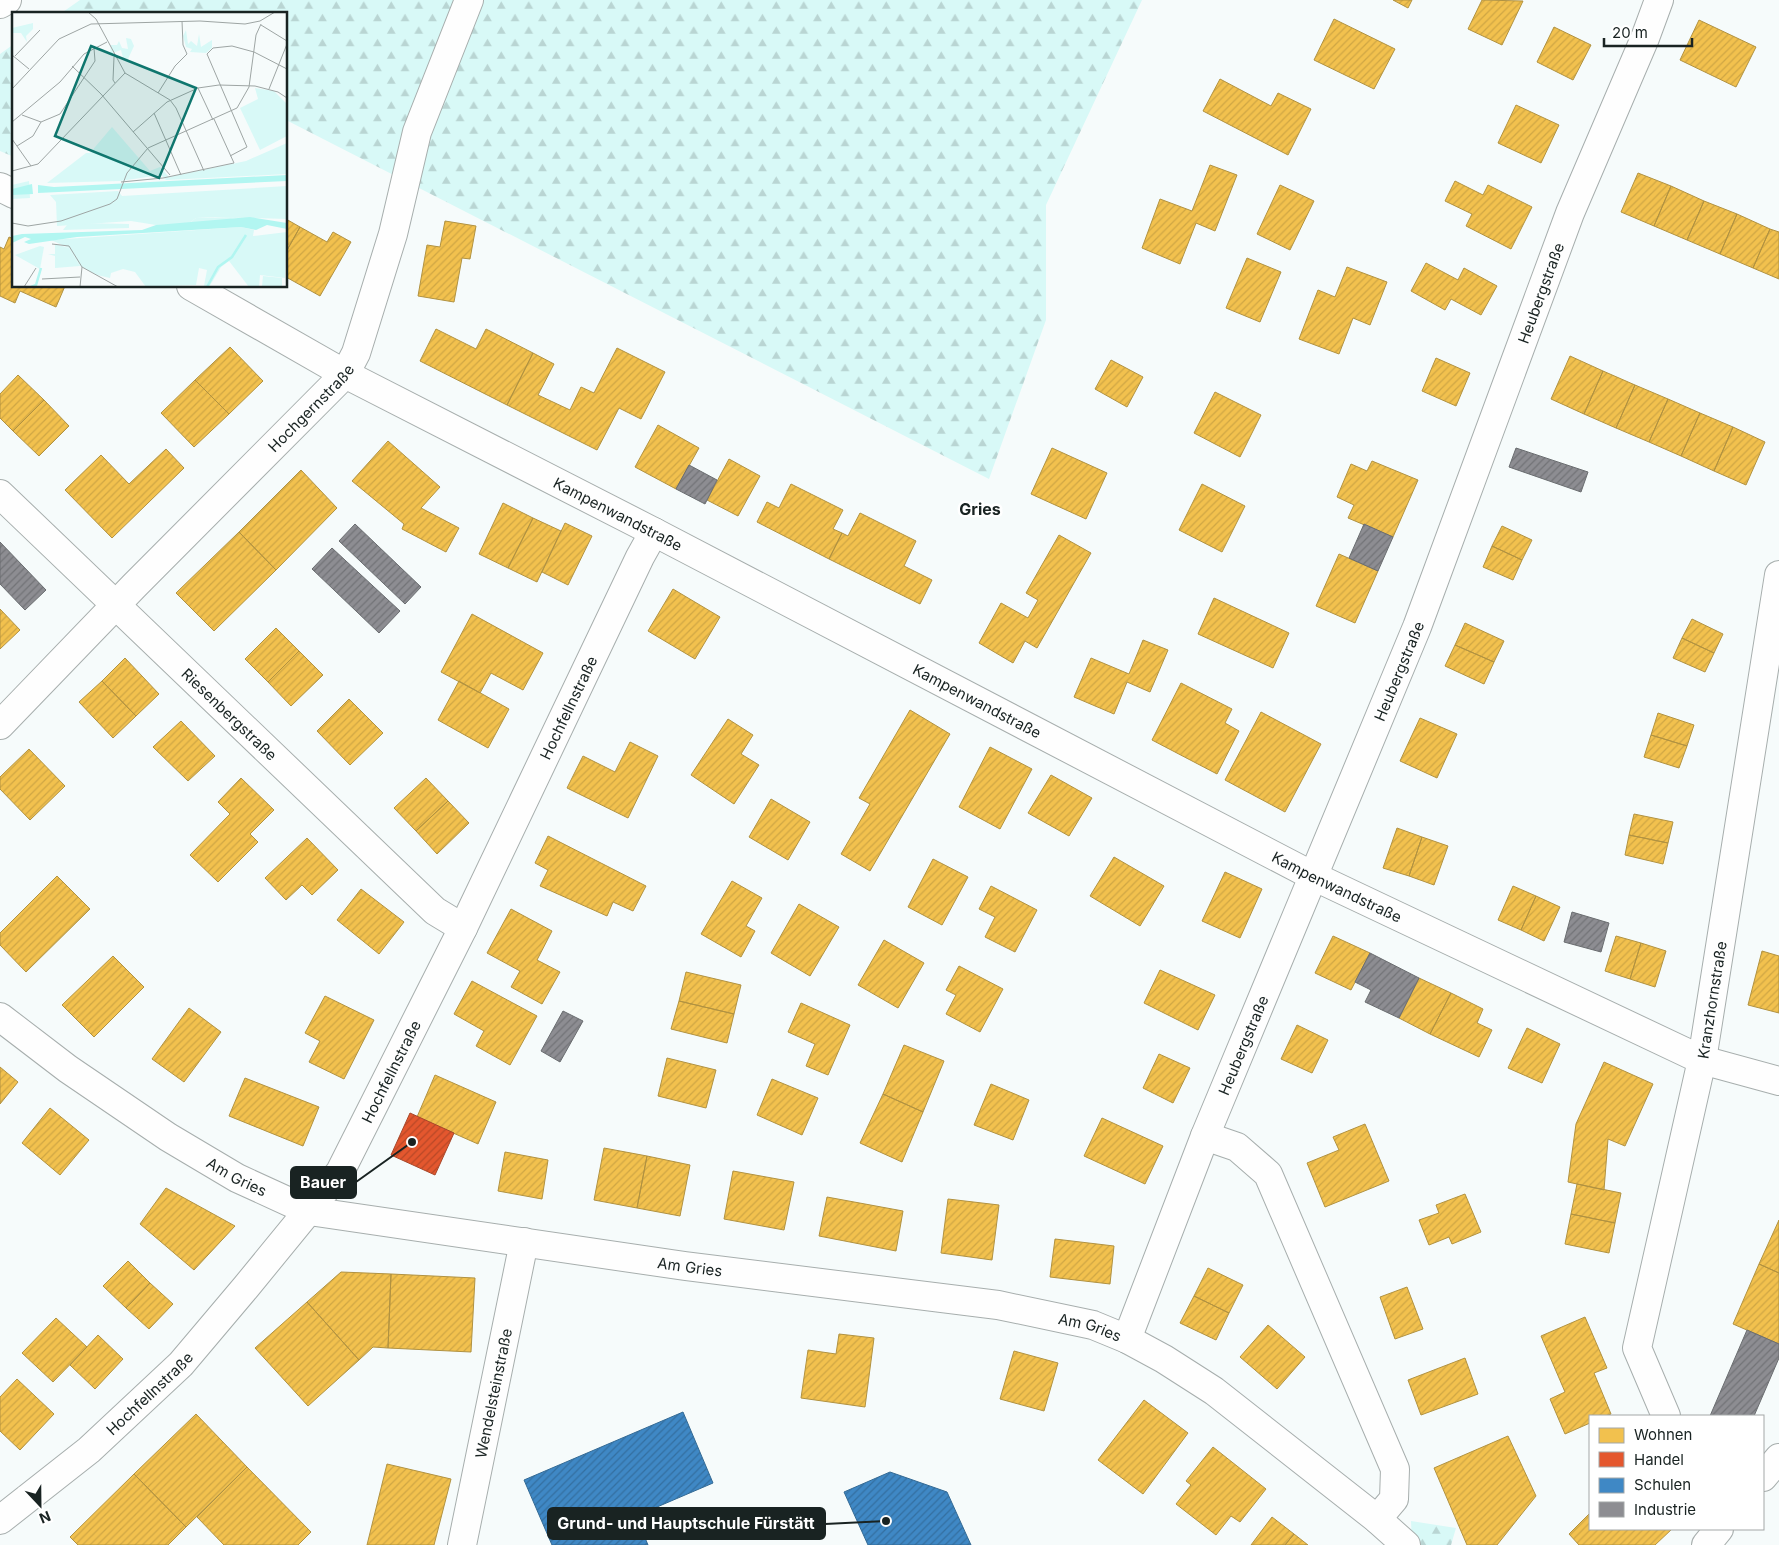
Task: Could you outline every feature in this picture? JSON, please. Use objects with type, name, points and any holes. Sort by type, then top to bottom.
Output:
[{"type":"street","points":[[0,4],[7,0]]},
{"type":"street","name":"Hochgernstraße","points":[[0,725],[344,374],[356,352],[393,234],[417,132],[469,0]]},
{"type":"street","name":"Heubergstraße","points":[[1127,1339],[1205,1136],[1417,627],[1570,213],[1645,38],[1659,0]]},
{"type":"street","points":[[0,187],[12,193]]},
{"type":"street","name":"Kampenwandstraße","points":[[194,288],[344,374],[654,532],[1313,876],[1702,1060],[1779,1081]]},
{"type":"street","name":"Riesenbergstraße","points":[[0,494],[435,911],[463,928]]},
{"type":"street","name":"Hochfellnstraße","points":[[0,1520],[90,1450],[181,1364],[340,1172],[463,928],[654,532]]},
{"type":"street","name":"Kranzhornstraße","points":[[1666,1415],[1637,1348],[1702,1060],[1779,575]]},
{"type":"street","name":"Am Gries","points":[[0,1017],[68,1069],[168,1137],[237,1178],[309,1211],[685,1266],[998,1305],[1093,1325],[1127,1339],[1164,1359],[1214,1391],[1377,1519],[1406,1545]]},
{"type":"street","points":[[1205,1136],[1237,1146],[1268,1174],[1395,1469],[1394,1499],[1377,1519]]},
{"type":"street","name":"Wendelsteinstraße","points":[[462,1545],[524,1242]]},
{"type":"street","points":[[1764,1476],[1779,1458]]},
{"type":"street","points":[[1706,1545],[1718,1530]]},
{"type":"green space","points":[[80,0],[1142,0],[1046,205],[1046,320],[989,479],[288,121],[288,12],[63,12]]},
{"type":"green space","points":[[12,45],[12,156],[0,151],[0,54]]},
{"type":"green space","points":[[1411,1521],[1456,1528],[1451,1545],[1412,1545]]},
{"type":"building: Wohnen","points":[[1393,0],[1412,0],[1408,8]]},
{"type":"building: Wohnen","points":[[1482,0],[1523,1],[1502,45],[1468,29]]},
{"type":"building: Wohnen","points":[[1334,19],[1395,49],[1374,89],[1314,60]]},
{"type":"building: Wohnen","points":[[1699,20],[1756,47],[1736,87],[1680,60]]},
{"type":"building: Wohnen","points":[[1554,27],[1591,45],[1573,80],[1537,62]]},
{"type":"building: Wohnen","points":[[1220,79],[1271,106],[1278,93],[1311,109],[1288,155],[1203,111]]},
{"type":"building: Wohnen","points":[[1516,105],[1559,125],[1541,163],[1498,143]]},
{"type":"building: Wohnen","points":[[1210,165],[1237,175],[1215,231],[1196,223],[1180,264],[1142,248],[1160,199],[1192,211]]},
{"type":"building: Wohnen","points":[[1638,173],[1671,186],[1654,226],[1621,212]]},
{"type":"building: Wohnen","points":[[1455,181],[1483,195],[1488,185],[1532,207],[1511,249],[1466,226],[1472,214],[1445,201]]},
{"type":"building: Wohnen","points":[[1280,185],[1314,201],[1290,250],[1257,234]]},
{"type":"building: Wohnen","points":[[1671,186],[1704,201],[1687,240],[1654,226]]},
{"type":"building: Wohnen","points":[[1704,201],[1737,214],[1720,254],[1687,240]]},
{"type":"building: Wohnen","points":[[1737,214],[1770,229],[1753,268],[1720,254]]},
{"type":"building: Wohnen","points":[[288,220],[300,227],[288,248]]},
{"type":"building: Wohnen","points":[[445,221],[476,226],[470,259],[462,258],[454,302],[418,296],[427,245],[440,247]]},
{"type":"building: Wohnen","points":[[300,227],[327,242],[333,232],[351,242],[320,296],[288,278],[288,248]]},
{"type":"building: Wohnen","points":[[1770,229],[1779,232],[1779,279],[1753,268]]},
{"type":"building: Wohnen","points":[[9,237],[12,238],[12,288],[64,288],[56,307],[20,291],[15,303],[0,296],[0,247],[4,249]]},
{"type":"building: Wohnen","points":[[1247,258],[1281,272],[1260,322],[1226,308]]},
{"type":"building: Wohnen","points":[[1426,263],[1458,280],[1464,268],[1497,286],[1481,315],[1451,299],[1445,310],[1411,291]]},
{"type":"building: Wohnen","points":[[1347,267],[1387,282],[1370,325],[1353,318],[1339,354],[1299,339],[1318,290],[1335,297]]},
{"type":"building: Wohnen","points":[[436,329],[476,349],[486,329],[533,353],[507,405],[420,361]]},
{"type":"building: Wohnen","points":[[230,347],[263,381],[229,414],[195,380]]},
{"type":"building: Wohnen","points":[[617,348],[665,372],[641,419],[619,408],[597,450],[507,405],[533,353],[554,364],[538,395],[570,410],[581,387],[594,393]]},
{"type":"building: Wohnen","points":[[1570,356],[1603,371],[1584,414],[1551,399]]},
{"type":"building: Wohnen","points":[[1436,358],[1470,373],[1456,406],[1422,391]]},
{"type":"building: Wohnen","points":[[1111,360],[1143,377],[1127,407],[1095,389]]},
{"type":"building: Wohnen","points":[[1603,371],[1635,385],[1616,428],[1584,414]]},
{"type":"building: Wohnen","points":[[18,375],[44,400],[13,431],[0,418],[0,394]]},
{"type":"building: Wohnen","points":[[195,380],[229,414],[194,447],[161,413]]},
{"type":"building: Wohnen","points":[[1635,385],[1668,399],[1649,442],[1616,428]]},
{"type":"building: Wohnen","points":[[1215,392],[1261,415],[1240,457],[1194,433]]},
{"type":"building: Wohnen","points":[[1668,399],[1700,413],[1681,456],[1649,442]]},
{"type":"building: Wohnen","points":[[44,400],[69,426],[39,456],[13,431]]},
{"type":"building: Wohnen","points":[[1700,413],[1733,427],[1714,471],[1681,456]]},
{"type":"building: Wohnen","points":[[658,425],[699,448],[676,489],[635,467]]},
{"type":"building: Wohnen","points":[[1733,427],[1765,442],[1746,485],[1714,471]]},
{"type":"building: Wohnen","points":[[388,441],[440,487],[421,508],[459,528],[446,552],[402,529],[404,524],[352,481]]},
{"type":"building: Wohnen","points":[[1052,448],[1107,473],[1086,519],[1031,494]]},
{"type":"building: Wohnen","points":[[166,449],[184,468],[112,538],[65,490],[101,455],[129,484]]},
{"type":"building: Wohnen","points":[[729,459],[760,476],[738,516],[707,500]]},
{"type":"building: Wohnen","points":[[1372,461],[1418,480],[1393,537],[1348,518],[1354,505],[1337,497],[1351,464],[1367,471]]},
{"type":"building: Wohnen","points":[[301,470],[337,508],[276,570],[239,532]]},
{"type":"building: Wohnen","points":[[791,484],[843,510],[833,529],[842,533],[829,559],[757,522],[767,502],[779,508]]},
{"type":"building: Wohnen","points":[[1202,484],[1245,506],[1222,552],[1179,530]]},
{"type":"building: Wohnen","points":[[503,503],[533,518],[508,568],[479,554]]},
{"type":"building: Wohnen","points":[[860,513],[916,541],[904,566],[932,580],[920,604],[829,559],[842,533],[848,536]]},
{"type":"building: Wohnen","points":[[533,518],[561,531],[537,582],[508,568]]},
{"type":"building: Wohnen","points":[[565,523],[592,536],[568,585],[542,572]]},
{"type":"building: Wohnen","points":[[1502,526],[1532,540],[1522,560],[1492,546]]},
{"type":"building: Wohnen","points":[[239,532],[276,570],[214,631],[176,593]]},
{"type":"building: Wohnen","points":[[1059,535],[1091,553],[1037,648],[1025,641],[1013,663],[979,643],[1001,603],[1028,618],[1038,600],[1026,593]]},
{"type":"building: Wohnen","points":[[1492,546],[1522,560],[1513,580],[1483,567]]},
{"type":"building: Wohnen","points":[[1339,554],[1378,571],[1355,623],[1316,606]]},
{"type":"building: Wohnen","points":[[673,589],[720,617],[695,659],[648,631]]},
{"type":"building: Wohnen","points":[[1214,598],[1289,633],[1273,668],[1198,634]]},
{"type":"building: Wohnen","points":[[0,609],[20,630],[0,649]]},
{"type":"building: Wohnen","points":[[472,614],[543,653],[523,690],[491,673],[480,693],[441,672]]},
{"type":"building: Wohnen","points":[[1692,619],[1723,634],[1714,653],[1682,638]]},
{"type":"building: Wohnen","points":[[1465,623],[1504,641],[1494,662],[1455,645]]},
{"type":"building: Wohnen","points":[[276,628],[299,651],[268,682],[245,659]]},
{"type":"building: Wohnen","points":[[1682,638],[1714,653],[1705,672],[1673,658]]},
{"type":"building: Wohnen","points":[[1143,640],[1168,650],[1150,692],[1127,682],[1114,714],[1074,697],[1091,658],[1129,674]]},
{"type":"building: Wohnen","points":[[1455,645],[1494,662],[1484,684],[1445,666]]},
{"type":"building: Wohnen","points":[[299,651],[323,675],[291,706],[268,682]]},
{"type":"building: Wohnen","points":[[125,658],[159,694],[136,716],[102,681]]},
{"type":"building: Wohnen","points":[[102,681],[136,716],[113,738],[79,702]]},
{"type":"building: Wohnen","points":[[459,681],[509,709],[488,748],[438,720]]},
{"type":"building: Wohnen","points":[[1181,683],[1232,709],[1225,723],[1239,731],[1217,774],[1152,740]]},
{"type":"building: Wohnen","points":[[349,699],[383,733],[350,765],[317,731]]},
{"type":"building: Wohnen","points":[[910,710],[950,734],[870,871],[841,854],[870,804],[859,798]]},
{"type":"building: Wohnen","points":[[1261,712],[1321,744],[1285,812],[1225,780]]},
{"type":"building: Wohnen","points":[[1658,713],[1694,725],[1687,746],[1651,735]]},
{"type":"building: Wohnen","points":[[1420,718],[1457,734],[1437,778],[1400,761]]},
{"type":"building: Wohnen","points":[[728,719],[753,735],[741,754],[759,765],[734,804],[691,775]]},
{"type":"building: Wohnen","points":[[181,721],[215,756],[188,781],[153,747]]},
{"type":"building: Wohnen","points":[[1651,735],[1687,746],[1679,768],[1644,757]]},
{"type":"building: Wohnen","points":[[630,742],[658,756],[628,818],[567,788],[583,756],[615,772]]},
{"type":"building: Wohnen","points":[[990,747],[1032,769],[1000,829],[959,807]]},
{"type":"building: Wohnen","points":[[29,749],[65,786],[30,820],[0,789],[0,777]]},
{"type":"building: Wohnen","points":[[1051,775],[1092,798],[1069,836],[1028,813]]},
{"type":"building: Wohnen","points":[[241,778],[274,810],[250,834],[258,842],[218,882],[190,855],[230,814],[218,802]]},
{"type":"building: Wohnen","points":[[426,778],[448,801],[416,831],[394,808]]},
{"type":"building: Wohnen","points":[[771,799],[810,822],[788,860],[749,837]]},
{"type":"building: Wohnen","points":[[448,801],[469,823],[437,854],[416,831]]},
{"type":"building: Wohnen","points":[[1634,814],[1673,822],[1668,843],[1629,835]]},
{"type":"building: Wohnen","points":[[1397,828],[1422,837],[1409,876],[1383,868]]},
{"type":"building: Wohnen","points":[[1629,835],[1668,843],[1663,864],[1625,855]]},
{"type":"building: Wohnen","points":[[548,836],[646,886],[633,911],[613,902],[607,916],[540,886],[548,870],[535,863]]},
{"type":"building: Wohnen","points":[[1422,837],[1448,846],[1434,885],[1409,876]]},
{"type":"building: Wohnen","points":[[307,838],[338,870],[312,895],[302,885],[286,900],[265,878]]},
{"type":"building: Wohnen","points":[[1114,857],[1164,886],[1140,926],[1090,896]]},
{"type":"building: Wohnen","points":[[933,859],[968,877],[942,925],[908,907]]},
{"type":"building: Wohnen","points":[[1225,872],[1262,889],[1240,938],[1202,921]]},
{"type":"building: Wohnen","points":[[57,876],[90,909],[26,972],[0,945],[0,933]]},
{"type":"building: Wohnen","points":[[732,881],[762,898],[746,926],[755,931],[741,957],[701,934]]},
{"type":"building: Wohnen","points":[[991,886],[1037,910],[1015,952],[985,937],[995,917],[979,909]]},
{"type":"building: Wohnen","points":[[1513,886],[1536,896],[1521,930],[1498,920]]},
{"type":"building: Wohnen","points":[[361,889],[404,922],[379,954],[337,920]]},
{"type":"building: Wohnen","points":[[1536,896],[1560,907],[1544,941],[1521,930]]},
{"type":"building: Wohnen","points":[[799,904],[839,927],[810,976],[771,953]]},
{"type":"building: Wohnen","points":[[511,909],[552,931],[537,960],[560,972],[542,1004],[511,987],[520,971],[487,953]]},
{"type":"building: Wohnen","points":[[1333,936],[1370,953],[1351,990],[1315,973]]},
{"type":"building: Wohnen","points":[[1616,936],[1641,943],[1630,979],[1605,971]]},
{"type":"building: Wohnen","points":[[884,940],[924,963],[898,1008],[858,985]]},
{"type":"building: Wohnen","points":[[1641,943],[1666,951],[1655,987],[1630,979]]},
{"type":"building: Wohnen","points":[[1762,951],[1779,956],[1779,1013],[1748,1005]]},
{"type":"building: Wohnen","points":[[113,956],[144,987],[94,1037],[62,1005]]},
{"type":"building: Wohnen","points":[[959,966],[1003,989],[980,1032],[946,1014],[956,995],[946,990]]},
{"type":"building: Wohnen","points":[[1160,970],[1215,995],[1198,1030],[1144,1003]]},
{"type":"building: Wohnen","points":[[686,972],[741,985],[734,1014],[679,1001]]},
{"type":"building: Wohnen","points":[[1419,978],[1451,993],[1430,1034],[1399,1018]]},
{"type":"building: Wohnen","points":[[472,981],[537,1016],[510,1065],[476,1046],[484,1031],[454,1014]]},
{"type":"building: Wohnen","points":[[1451,993],[1483,1009],[1477,1023],[1492,1030],[1479,1057],[1430,1034]]},
{"type":"building: Wohnen","points":[[325,996],[374,1020],[344,1079],[309,1062],[320,1041],[305,1033]]},
{"type":"building: Wohnen","points":[[679,1001],[734,1014],[727,1043],[671,1029]]},
{"type":"building: Wohnen","points":[[801,1003],[850,1025],[828,1075],[806,1066],[815,1044],[788,1032]]},
{"type":"building: Wohnen","points":[[189,1008],[221,1032],[184,1082],[152,1059]]},
{"type":"building: Wohnen","points":[[1297,1025],[1328,1040],[1312,1073],[1281,1059]]},
{"type":"building: Wohnen","points":[[1527,1028],[1560,1044],[1542,1083],[1508,1068]]},
{"type":"building: Wohnen","points":[[904,1045],[944,1061],[923,1112],[883,1094]]},
{"type":"building: Wohnen","points":[[1159,1054],[1190,1068],[1173,1103],[1143,1088]]},
{"type":"building: Wohnen","points":[[667,1058],[716,1070],[706,1108],[658,1096]]},
{"type":"building: Wohnen","points":[[1604,1062],[1653,1084],[1625,1146],[1608,1139],[1604,1190],[1568,1182],[1576,1124]]},
{"type":"building: Wohnen","points":[[0,1067],[18,1082],[0,1104]]},
{"type":"building: Wohnen","points":[[435,1075],[496,1102],[478,1144],[417,1117]]},
{"type":"building: Wohnen","points":[[245,1078],[319,1107],[303,1146],[229,1116]]},
{"type":"building: Wohnen","points":[[772,1079],[818,1098],[802,1135],[757,1115]]},
{"type":"building: Wohnen","points":[[991,1084],[1029,1100],[1013,1140],[974,1125]]},
{"type":"building: Wohnen","points":[[883,1094],[923,1112],[902,1162],[860,1143]]},
{"type":"building: Wohnen","points":[[50,1108],[89,1140],[60,1175],[22,1143]]},
{"type":"building: Wohnen","points":[[1102,1118],[1163,1146],[1145,1184],[1084,1156]]},
{"type":"building: Wohnen","points":[[1365,1124],[1389,1181],[1325,1207],[1307,1163],[1339,1150],[1333,1137]]},
{"type":"building: Wohnen","points":[[604,1148],[647,1156],[637,1208],[594,1200]]},
{"type":"building: Wohnen","points":[[505,1152],[548,1160],[542,1199],[498,1191]]},
{"type":"building: Wohnen","points":[[647,1156],[690,1165],[680,1216],[637,1208]]},
{"type":"building: Wohnen","points":[[733,1171],[794,1182],[784,1230],[724,1219]]},
{"type":"building: Wohnen","points":[[1577,1184],[1621,1193],[1615,1223],[1571,1214]]},
{"type":"building: Wohnen","points":[[166,1188],[235,1226],[194,1270],[140,1224]]},
{"type":"building: Wohnen","points":[[1465,1194],[1481,1232],[1452,1244],[1449,1237],[1429,1245],[1419,1220],[1439,1213],[1436,1205]]},
{"type":"building: Wohnen","points":[[827,1197],[903,1211],[896,1251],[819,1236]]},
{"type":"building: Wohnen","points":[[948,1199],[999,1205],[992,1260],[941,1253]]},
{"type":"building: Wohnen","points":[[1571,1214],[1615,1223],[1609,1253],[1565,1244]]},
{"type":"building: Wohnen","points":[[1779,1220],[1779,1273],[1759,1264]]},
{"type":"building: Wohnen","points":[[1055,1239],[1114,1246],[1110,1284],[1050,1277]]},
{"type":"building: Wohnen","points":[[128,1261],[150,1283],[126,1308],[103,1286]]},
{"type":"building: Wohnen","points":[[1759,1264],[1779,1273],[1779,1344],[1733,1324]]},
{"type":"building: Wohnen","points":[[1208,1268],[1243,1285],[1229,1313],[1194,1296]]},
{"type":"building: Wohnen","points":[[341,1272],[391,1274],[388,1348],[373,1347],[359,1360],[307,1302]]},
{"type":"building: Wohnen","points":[[391,1274],[475,1278],[471,1352],[388,1348]]},
{"type":"building: Wohnen","points":[[150,1283],[173,1304],[149,1329],[126,1308]]},
{"type":"building: Wohnen","points":[[1407,1287],[1423,1329],[1395,1339],[1380,1297]]},
{"type":"building: Wohnen","points":[[1194,1296],[1229,1313],[1216,1340],[1180,1323]]},
{"type":"building: Wohnen","points":[[307,1302],[359,1360],[308,1406],[255,1348]]},
{"type":"building: Wohnen","points":[[1585,1317],[1607,1368],[1594,1373],[1611,1414],[1589,1415],[1589,1423],[1565,1434],[1550,1399],[1565,1392],[1541,1336]]},
{"type":"building: Wohnen","points":[[56,1318],[87,1347],[53,1382],[22,1353]]},
{"type":"building: Wohnen","points":[[1268,1325],[1305,1357],[1277,1389],[1240,1357]]},
{"type":"building: Wohnen","points":[[839,1334],[874,1338],[865,1407],[801,1398],[808,1350],[836,1354]]},
{"type":"building: Wohnen","points":[[98,1335],[123,1359],[95,1389],[70,1365]]},
{"type":"building: Wohnen","points":[[1014,1351],[1058,1363],[1044,1411],[1000,1399]]},
{"type":"building: Wohnen","points":[[1465,1358],[1478,1394],[1421,1415],[1408,1380]]},
{"type":"building: Wohnen","points":[[17,1379],[54,1414],[20,1450],[0,1431],[0,1397]]},
{"type":"building: Wohnen","points":[[1144,1400],[1188,1433],[1143,1494],[1098,1460]]},
{"type":"building: Wohnen","points":[[196,1414],[247,1467],[186,1527],[134,1474]]},
{"type":"building: Wohnen","points":[[1508,1436],[1536,1496],[1497,1545],[1467,1545],[1434,1468]]},
{"type":"building: Wohnen","points":[[1213,1447],[1266,1489],[1240,1522],[1231,1516],[1216,1535],[1176,1504],[1191,1485],[1186,1481]]},
{"type":"building: Wohnen","points":[[387,1464],[451,1479],[434,1545],[367,1545]]},
{"type":"building: Wohnen","points":[[247,1467],[311,1532],[298,1545],[224,1545],[197,1517]]},
{"type":"building: Wohnen","points":[[134,1474],[186,1527],[168,1545],[78,1545],[70,1537]]},
{"type":"building: Wohnen","points":[[1589,1514],[1589,1530],[1671,1530],[1655,1545],[1579,1545],[1569,1534]]},
{"type":"building: Wohnen","points":[[1272,1517],[1294,1534],[1285,1545],[1251,1545]]},
{"type":"building: Wohnen","points":[[1294,1534],[1308,1545],[1285,1545]]},
{"type":"building: Handel","points":[[410,1113],[454,1133],[435,1175],[391,1155]]},
{"type":"building: Schulen","points":[[683,1412],[713,1483],[636,1516],[648,1545],[552,1545],[524,1480]]},
{"type":"building: Schulen","points":[[890,1472],[947,1492],[971,1545],[868,1545],[844,1492]]},
{"type":"building: Industrie","points":[[1516,448],[1588,472],[1581,492],[1509,467]]},
{"type":"building: Industrie","points":[[689,465],[717,480],[705,504],[676,489]]},
{"type":"building: Industrie","points":[[355,524],[421,587],[405,604],[339,541]]},
{"type":"building: Industrie","points":[[1364,524],[1393,537],[1378,571],[1349,558]]},
{"type":"building: Industrie","points":[[0,542],[46,590],[25,610],[0,584]]},
{"type":"building: Industrie","points":[[332,548],[400,611],[379,633],[312,569]]},
{"type":"building: Industrie","points":[[1572,912],[1609,923],[1601,952],[1564,942]]},
{"type":"building: Industrie","points":[[1370,953],[1419,978],[1399,1018],[1365,1002],[1371,990],[1355,982]]},
{"type":"building: Industrie","points":[[563,1011],[583,1021],[560,1062],[541,1051]]},
{"type":"building: Industrie","points":[[1747,1330],[1779,1344],[1779,1358],[1754,1415],[1710,1415]]},
{"type":"place","name":"Bauer","points":[[412,1142]]},
{"type":"place","name":"Grund- und Hauptschule Fürstätt","points":[[886,1521]]},
{"type":"district","name":"Gries","points":[[980,509]]}]
